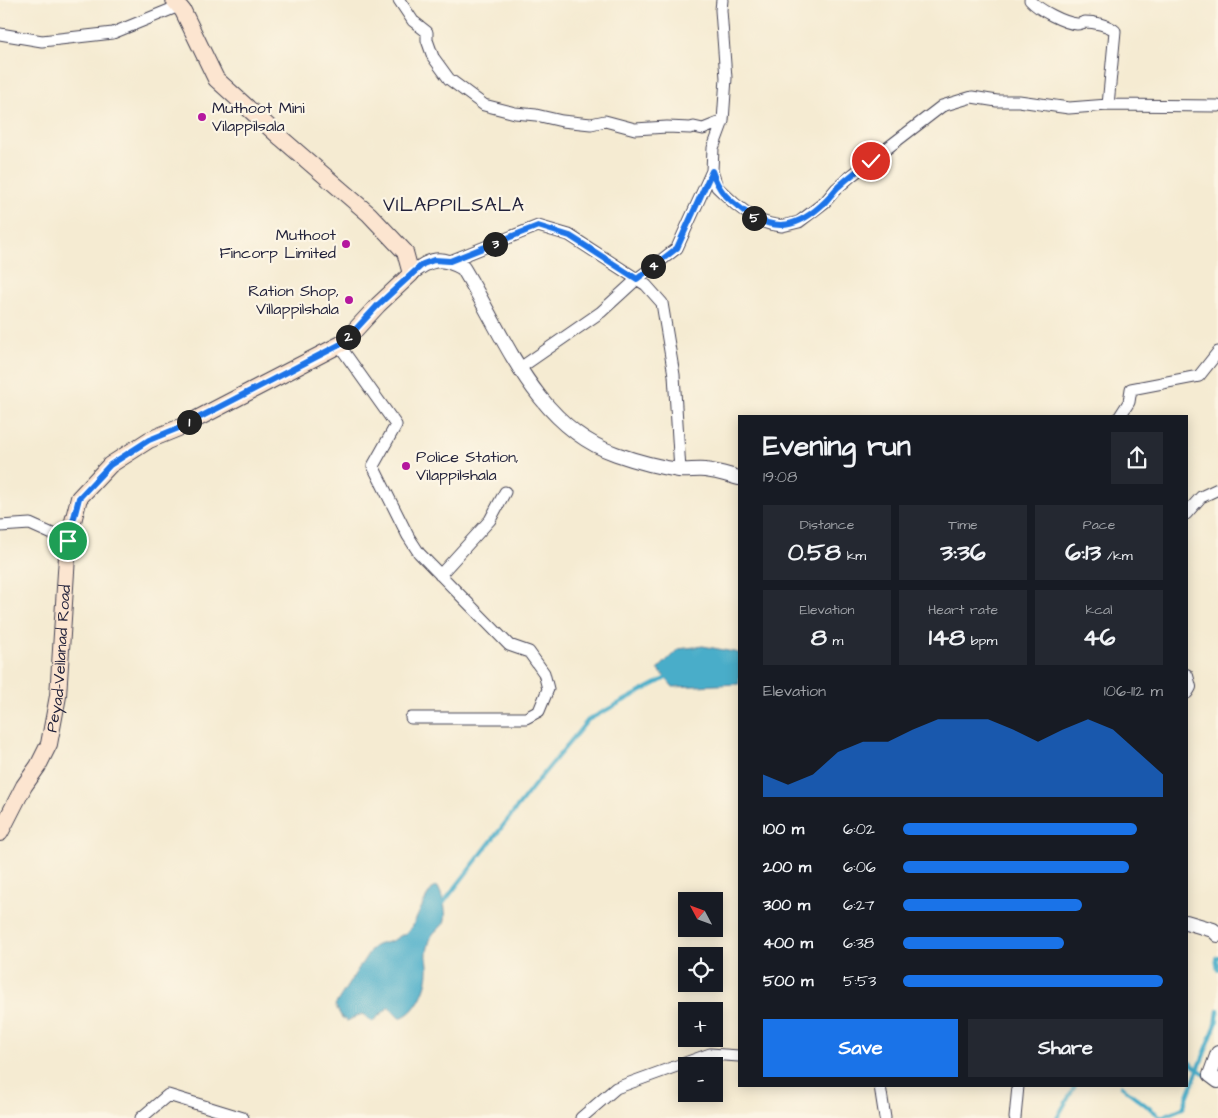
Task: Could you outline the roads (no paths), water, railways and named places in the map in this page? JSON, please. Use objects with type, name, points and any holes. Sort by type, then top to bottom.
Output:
[{"type":"main road","points":[[177,3],[216,79],[369,214],[405,252],[411,274]]},
{"type":"main road","name":"Peyad-Vellanad Road","points":[[0,833],[24,786],[38,766],[48,744],[58,696],[68,541],[79,498],[110,465],[149,440],[181,427],[343,343],[378,305],[411,274]]},
{"type":"street","points":[[398,0],[413,21],[427,32],[433,57],[449,79],[484,104],[519,114],[536,115],[585,124],[605,121],[635,129],[694,127],[703,129],[723,121]]},
{"type":"street","points":[[722,0],[721,10],[726,78],[723,121],[713,148],[712,171],[717,187],[735,204],[755,218],[770,224],[782,226],[799,222],[825,202],[851,176],[942,106],[972,97],[1069,108],[1108,105],[1218,106]]},
{"type":"street","points":[[1030,0],[1059,19],[1077,24],[1084,22],[1113,28],[1115,31],[1108,105]]},
{"type":"street","points":[[0,34],[42,41],[113,34],[177,3]]},
{"type":"street","points":[[520,368],[602,312],[637,279],[677,248],[712,171]]},
{"type":"street","points":[[450,261],[538,226],[570,236],[646,285],[662,303],[674,376],[680,470]]},
{"type":"street","points":[[411,274],[423,264],[434,260],[450,261],[463,268],[520,368],[551,411],[574,433],[615,454],[680,470],[705,470],[738,478]]},
{"type":"street","points":[[339,345],[396,425],[372,466],[408,536],[419,553],[509,645],[529,652],[544,673],[548,689],[539,711],[526,718],[411,718]]},
{"type":"street","points":[[1121,415],[1129,402],[1131,389],[1199,376],[1218,352]]},
{"type":"street","points":[[1188,512],[1200,497],[1218,489]]},
{"type":"street","points":[[440,575],[490,520],[505,492]]},
{"type":"street","points":[[0,526],[30,524],[68,541]]},
{"type":"street","points":[[1188,923],[1213,930],[1218,935]]},
{"type":"street","points":[[1218,1053],[1210,1075],[1218,1081]]},
{"type":"street","points":[[581,1118],[616,1088],[710,1054],[738,1056]]},
{"type":"street","points":[[880,1087],[885,1118]]},
{"type":"street","points":[[1015,1118],[1018,1087]]},
{"type":"street","points":[[141,1118],[168,1095],[242,1118]]},
{"type":"water","points":[[703,646],[738,653],[738,684],[673,687],[658,669],[678,649]]},
{"type":"water","points":[[435,886],[439,889],[443,901],[445,919],[443,925],[433,934],[430,940],[427,954],[426,985],[416,1006],[411,1012],[399,1018],[389,1007],[372,1022],[362,1014],[347,1021],[342,1018],[335,1005],[371,949],[407,933]]},
{"type":"waterway","points":[[441,906],[536,783],[588,720],[670,677]]},
{"type":"waterway","points":[[1218,957],[1216,958],[1218,970]]},
{"type":"waterway","points":[[1122,1087],[1161,1117],[1183,1108],[1216,1024],[1218,1010]]},
{"type":"waterway","points":[[1188,1062],[1206,1075]]},
{"type":"waterway","points":[[1057,1118],[1074,1087]]},
{"type":"place","name":"Muthoot Mini Vilappilsala","points":[[202,117]]},
{"type":"place","name":"Muthoot Fincorp Limited","points":[[346,244]]},
{"type":"place","name":"Ration Shop, Villappilshala","points":[[349,300]]},
{"type":"place","name":"Police Station, Vilappilshala","points":[[406,466]]},
{"type":"district","name":"VILAPPILSALA","points":[[454,205]]}]
